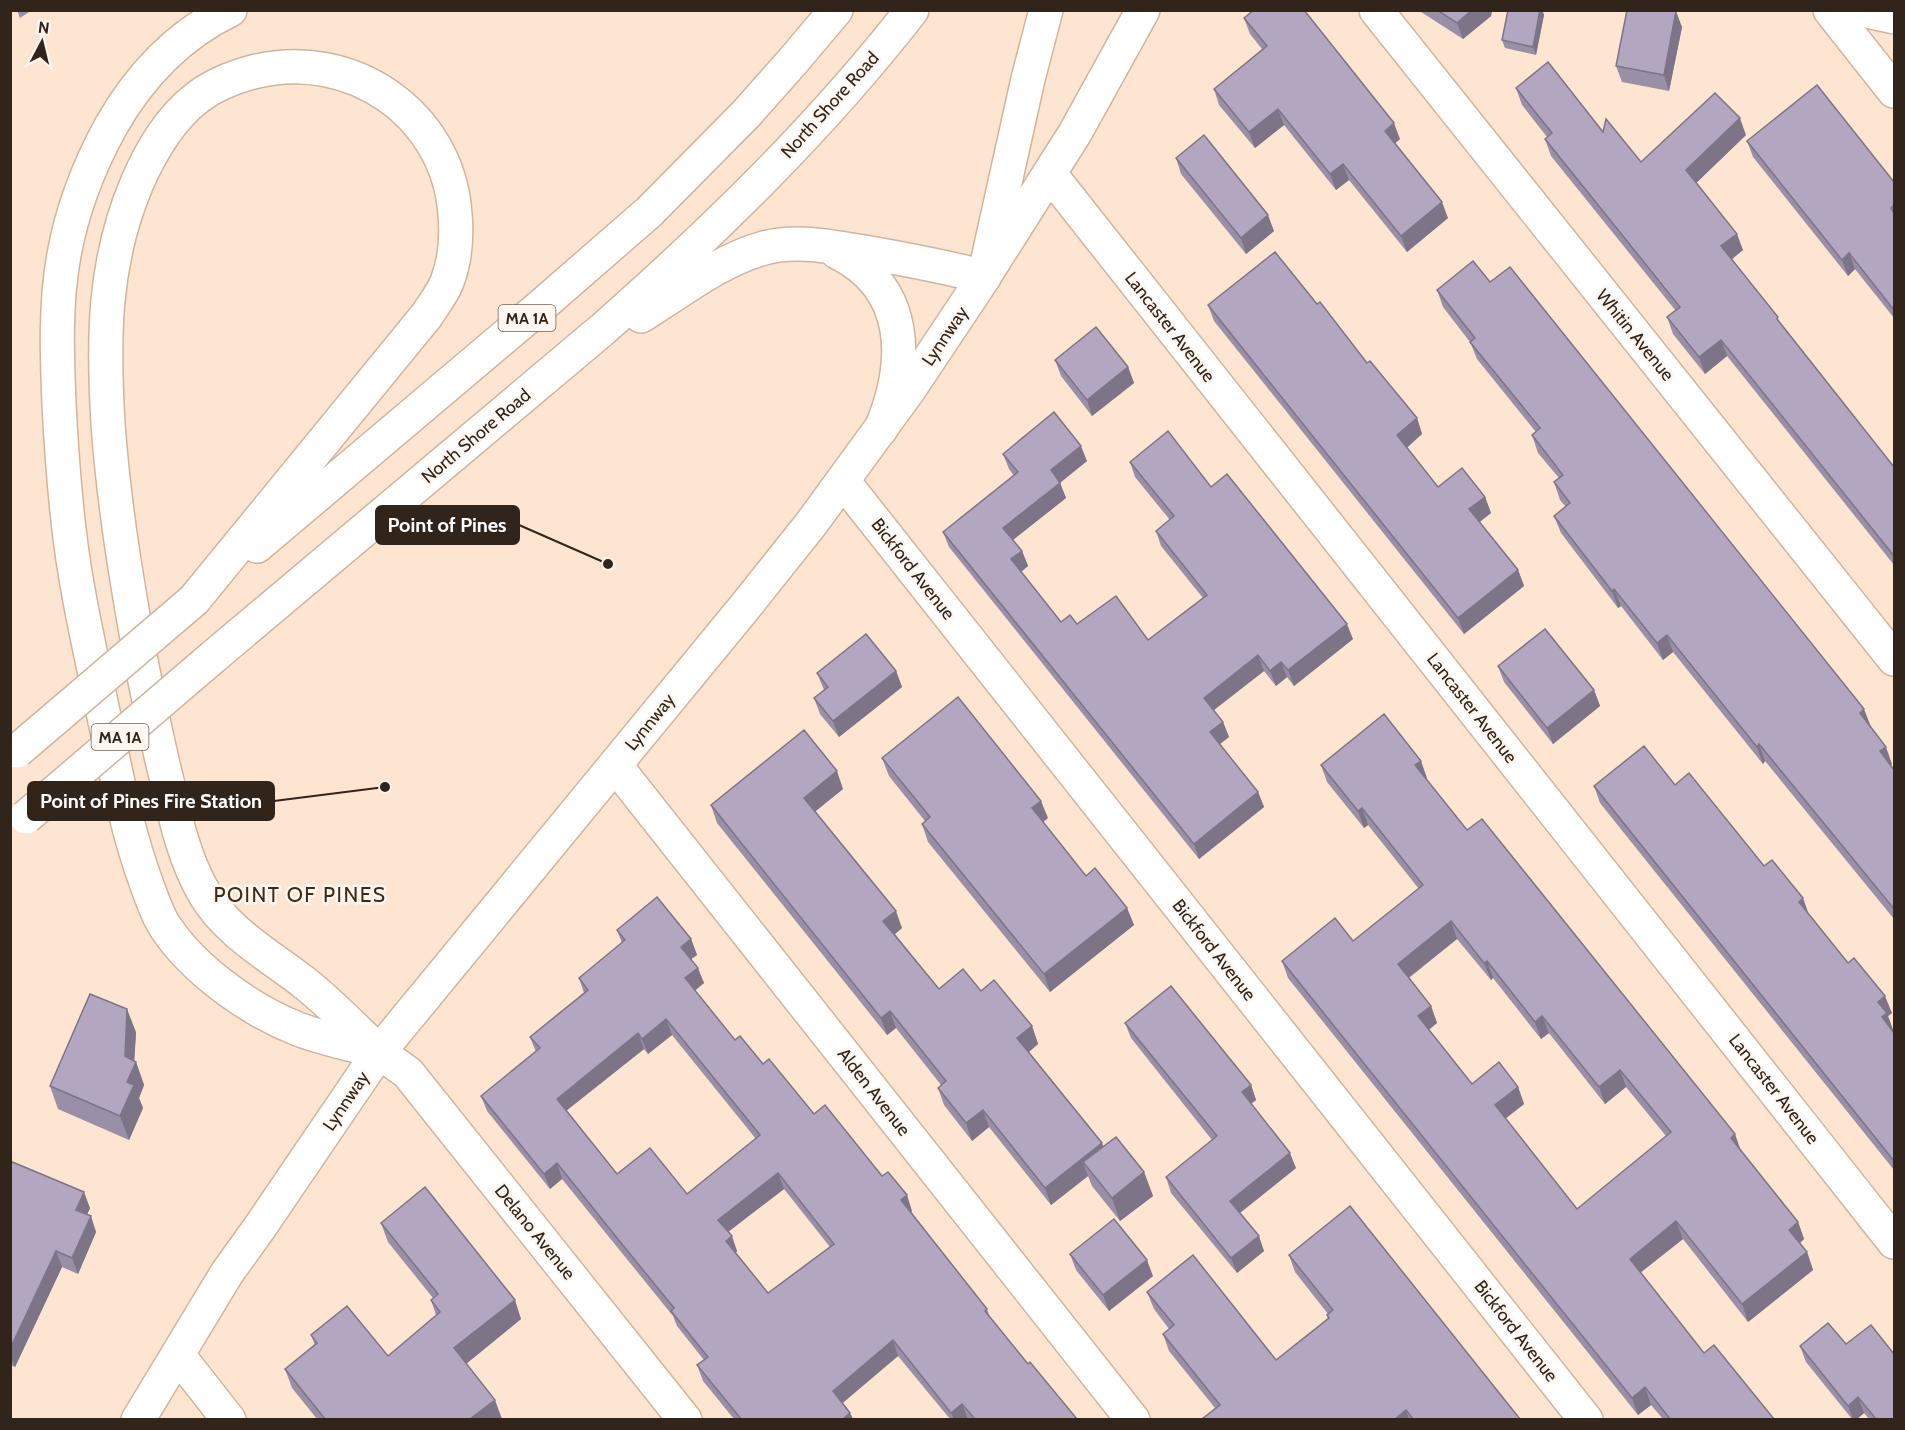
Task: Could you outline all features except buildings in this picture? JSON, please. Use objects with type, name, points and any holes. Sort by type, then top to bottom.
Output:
[{"type":"main road","points":[[230,10],[183,40],[149,70],[135,87],[97,154],[86,178],[69,230],[60,283],[58,383],[65,486],[75,577],[125,813],[143,873],[164,926],[213,978],[264,1012],[296,1029],[379,1052]]},
{"type":"main road","name":"MA 1A","points":[[14,754],[649,212],[746,114],[836,10]]},
{"type":"main road","name":"North Shore Road","points":[[18,825],[213,657],[635,301],[714,228],[814,125],[912,10]]},
{"type":"main road","points":[[548,375],[722,266],[764,248],[782,244],[818,245],[928,262],[984,277],[1028,79],[1046,10]]},
{"type":"main road","name":"Lynnway","points":[[138,1419],[226,1273],[379,1052],[744,609],[881,429],[933,354],[1050,174],[1097,96],[1143,10]]},
{"type":"main road","name":"Whitin Avenue","points":[[1376,10],[1894,659]]},
{"type":"main road","points":[[1830,10],[1894,91]]},
{"type":"main road","points":[[1862,10],[1894,17]]},
{"type":"main road","points":[[194,600],[427,315],[446,285],[451,270],[456,239],[455,208],[449,178],[438,151],[428,134],[399,105],[370,85],[339,72],[320,68],[282,66],[247,74],[213,87],[172,122],[142,172],[117,242],[110,275],[106,389],[113,489],[128,593],[152,718],[173,810],[193,870],[207,898],[234,929],[309,987],[379,1052]]},
{"type":"main road","name":"Lancaster Avenue","points":[[1050,174],[1894,1242]]},
{"type":"main road","points":[[818,245],[846,256],[870,273],[879,284],[892,309],[897,340],[896,382],[891,404],[881,429]]},
{"type":"main road","name":"Bickford Avenue","points":[[843,481],[1586,1419]]},
{"type":"main road","name":"Alden Avenue","points":[[615,765],[1133,1419]]},
{"type":"main road","name":"Delano Avenue","points":[[379,1052],[408,1073],[685,1419]]},
{"type":"main road","points":[[178,1355],[229,1419]]},
{"type":"place","name":"Point of Pines","points":[[608,564]]},
{"type":"place","name":"Point of Pines Fire Station","points":[[385,787]]},
{"type":"district","name":"POINT OF PINES","points":[[300,894]]}]
